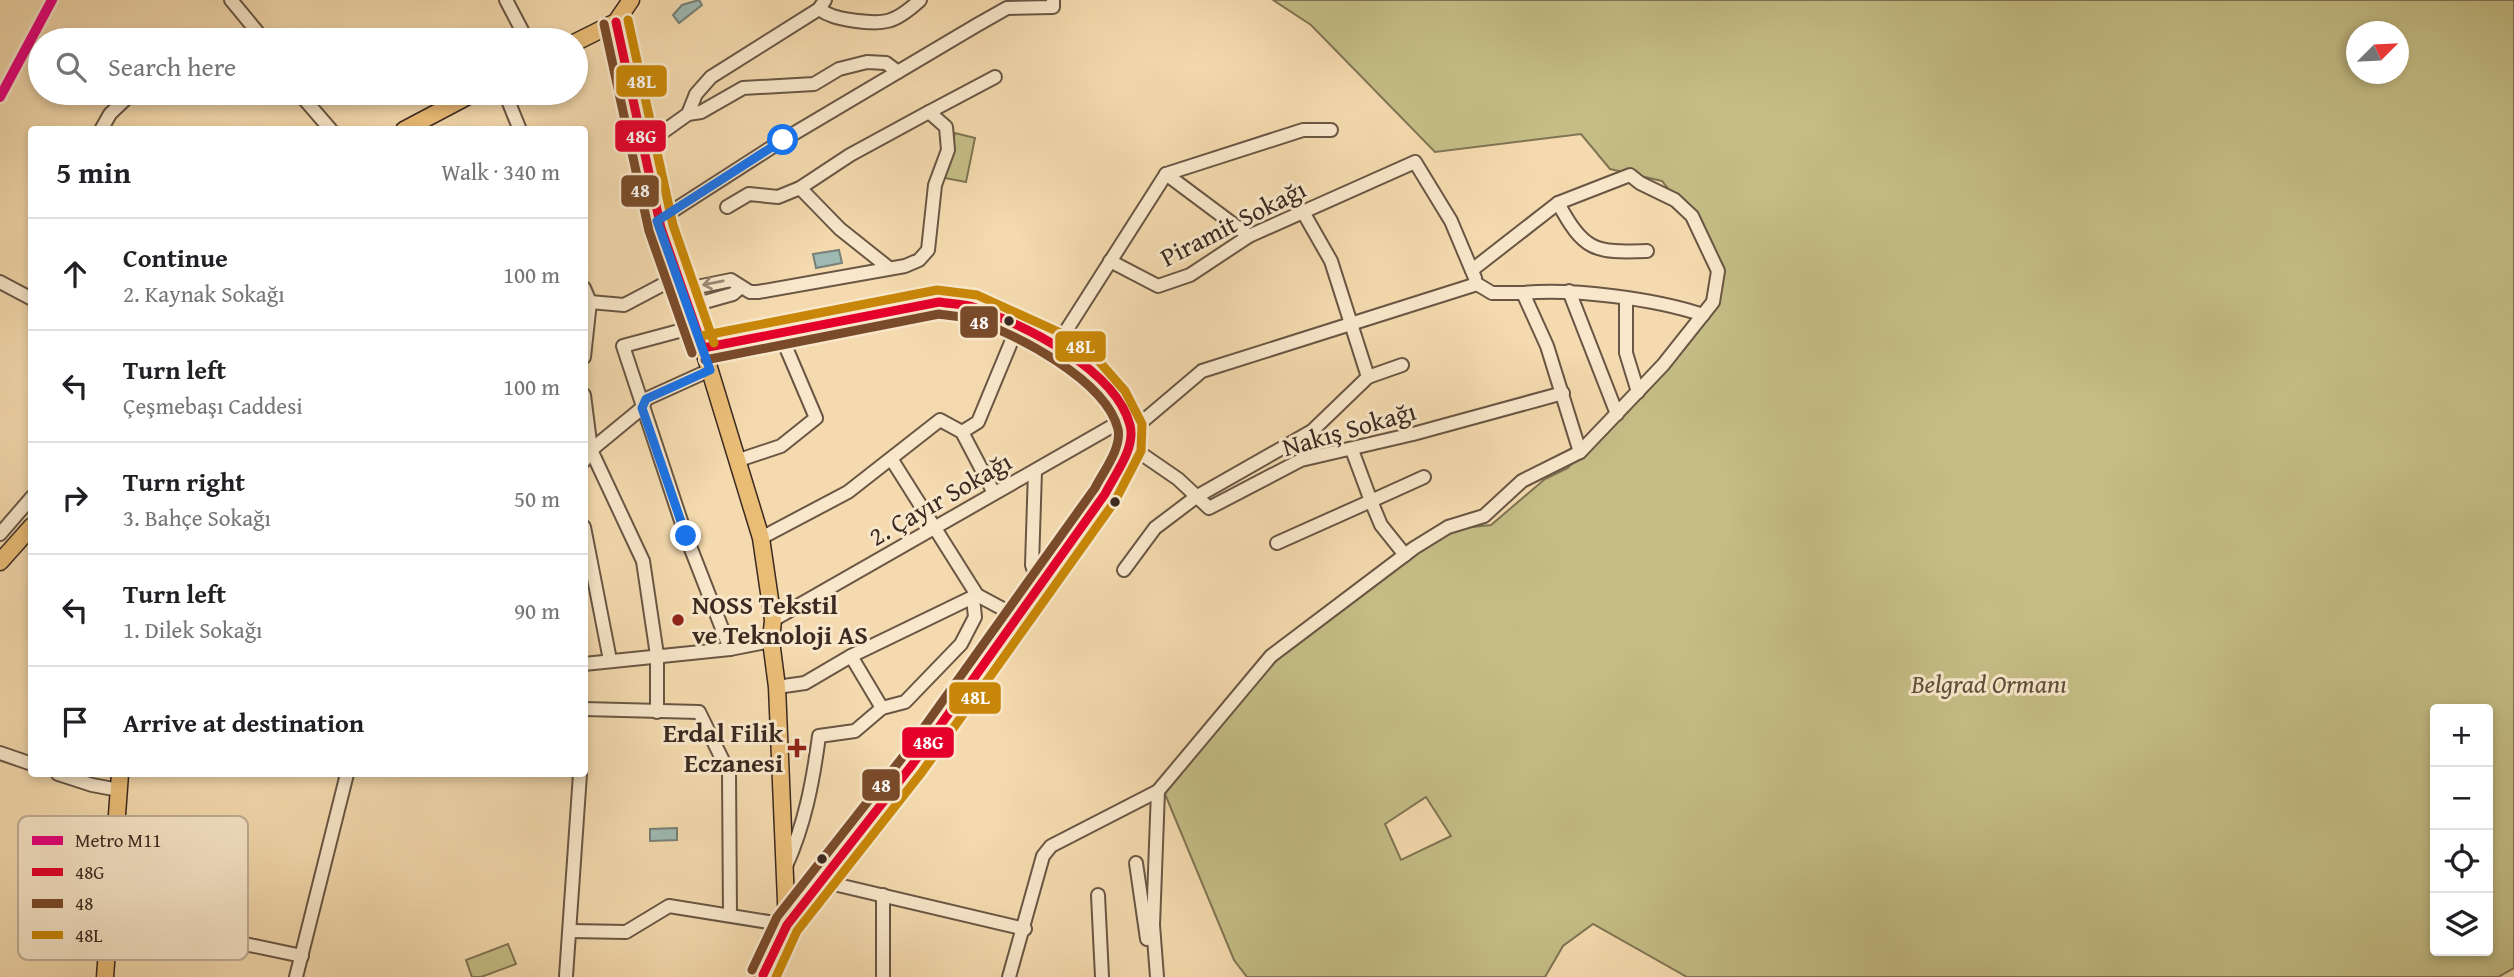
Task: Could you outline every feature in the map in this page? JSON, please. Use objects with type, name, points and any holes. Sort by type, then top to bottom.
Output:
[{"type":"main road","points":[[588,36],[616,22],[631,0]]},
{"type":"main road","points":[[616,22],[639,149],[657,221],[703,348],[761,538],[773,620],[771,641],[777,687],[787,925]]},
{"type":"main road","points":[[412,126],[451,105]]},
{"type":"main road","points":[[703,348],[779,331],[939,302],[974,307],[1058,345],[1090,369],[1115,398],[1130,425],[1130,446],[1105,494],[912,765],[787,925],[763,976]]},
{"type":"main road","points":[[0,562],[28,530]]},
{"type":"main road","points":[[118,816],[120,782]]},
{"type":"street","points":[[230,0],[254,28]]},
{"type":"street","points":[[506,0],[521,28]]},
{"type":"street","points":[[688,114],[695,94],[711,77],[822,5],[829,16],[881,24],[902,16],[920,0]]},
{"type":"street","points":[[657,221],[1007,8],[1053,4]]},
{"type":"street","points":[[639,149],[688,114],[701,112],[743,88],[814,84],[839,69],[867,62],[886,63],[898,72]]},
{"type":"street","points":[[727,207],[749,194],[778,197],[800,188],[850,155],[995,77]]},
{"type":"street","points":[[103,126],[119,105]]},
{"type":"street","points":[[310,105],[330,126]]},
{"type":"street","points":[[316,105],[331,126]]},
{"type":"street","points":[[510,105],[518,126]]},
{"type":"street","points":[[590,302],[624,305],[680,283],[731,280],[741,287],[758,292],[919,260],[928,250],[935,185],[948,150],[949,136],[940,119],[929,113]]},
{"type":"street","points":[[1058,345],[1166,174],[1303,130],[1331,130]]},
{"type":"street","name":"Piramit Sokağı","points":[[1110,261],[1158,286],[1190,275],[1249,236],[1415,162],[1451,220],[1472,270]]},
{"type":"street","points":[[1166,174],[1249,236]]},
{"type":"street","points":[[1009,977],[1025,929],[1043,856],[1051,846],[1158,791],[1271,656],[1405,555],[1448,527],[1484,516],[1522,481],[1580,452],[1638,392],[1703,315],[1717,292],[1718,271],[1699,226],[1683,206],[1640,183],[1630,174],[1558,203],[1472,270],[1478,284],[1492,293],[1569,291],[1676,306],[1703,315]]},
{"type":"street","points":[[800,188],[839,229],[889,268]]},
{"type":"street","points":[[1558,203],[1575,235],[1604,252],[1647,251]]},
{"type":"street","points":[[1303,212],[1331,261],[1348,323],[1368,377]]},
{"type":"street","points":[[0,282],[28,297]]},
{"type":"street","name":"2. Çayır Sokağı","points":[[773,620],[1116,424],[1130,425],[1143,421],[1202,371],[1478,284]]},
{"type":"street","points":[[687,307],[733,294],[741,287]]},
{"type":"street","points":[[1569,291],[1617,414]]},
{"type":"street","points":[[1523,293],[1563,393],[1580,452]]},
{"type":"street","points":[[588,297],[588,320]]},
{"type":"street","points":[[1626,300],[1626,353],[1638,392]]},
{"type":"street","points":[[694,327],[623,346],[642,408],[730,649]]},
{"type":"street","points":[[962,432],[978,422],[1017,328]]},
{"type":"street","points":[[738,460],[781,446],[816,418],[779,331]]},
{"type":"street","points":[[1124,570],[1156,528],[1196,497],[1312,431],[1368,377],[1402,365]]},
{"type":"street","points":[[657,712],[657,655],[643,561],[588,456],[642,408],[646,399],[710,370]]},
{"type":"street","name":"Nakış Sokağı","points":[[1196,497],[1209,508],[1301,460],[1352,450],[1563,393]]},
{"type":"street","points":[[761,538],[848,492],[940,420],[962,432],[994,493]]},
{"type":"street","points":[[1130,446],[1178,479],[1196,497]]},
{"type":"street","points":[[1352,450],[1381,525],[1405,555]]},
{"type":"street","points":[[785,869],[814,778],[819,736],[855,731],[882,708],[905,702],[961,645],[975,617],[975,597],[936,527],[892,460]]},
{"type":"street","points":[[1035,471],[1032,565],[1039,586]]},
{"type":"street","points":[[1277,543],[1423,477]]},
{"type":"street","points":[[0,534],[28,502]]},
{"type":"street","points":[[588,551],[610,660]]},
{"type":"street","points":[[975,597],[1016,616]]},
{"type":"street","points":[[777,687],[805,683],[851,656],[975,597]]},
{"type":"street","points":[[588,663],[730,649],[771,641]]},
{"type":"street","points":[[851,656],[882,708]]},
{"type":"street","points":[[588,709],[699,712],[729,773],[730,915]]},
{"type":"street","points":[[0,753],[28,763]]},
{"type":"street","points":[[67,777],[92,785],[120,782]]},
{"type":"street","points":[[296,977],[346,777]]},
{"type":"street","points":[[566,977],[580,777]]},
{"type":"street","points":[[1155,977],[1153,925],[1158,791]]},
{"type":"street","points":[[1136,863],[1155,977]]},
{"type":"street","points":[[821,881],[1025,929]]},
{"type":"street","points":[[883,895],[883,977]]},
{"type":"street","points":[[1098,895],[1102,977]]},
{"type":"street","points":[[570,932],[626,932],[669,906],[787,925]]},
{"type":"street","points":[[248,945],[302,956]]},
{"type":"green space","name":"Belgrad Ormanı","points":[[1273,0],[2514,0],[2514,968],[2498,977],[1687,977],[1593,924],[1563,946],[1545,977],[1247,977],[1234,960],[1165,794],[1208,728],[1276,656],[1394,563],[1453,529],[1491,525],[1545,479],[1568,468],[1712,299],[1713,266],[1690,217],[1662,181],[1610,169],[1581,134],[1435,152],[1311,25]],"holes":[[[1426,797],[1451,836],[1401,860],[1385,824]]]},
{"type":"green space","points":[[955,133],[975,138],[966,182],[945,178]]},
{"type":"green space","points":[[508,944],[516,964],[481,977],[472,977],[466,960]]},
{"type":"water","points":[[699,0],[702,5],[679,23],[673,15],[682,5]]},
{"type":"water","points":[[839,250],[842,263],[816,268],[813,254]]},
{"type":"water","points":[[677,828],[677,840],[650,841],[650,829]]},
{"type":"metro line","name":"M11","points":[[37,28],[52,0]]},
{"type":"metro line","name":"M11","points":[[0,97],[28,45]]},
{"type":"transit line","name":"48L","points":[[628,20],[673,225],[714,343]]},
{"type":"transit line","name":"48G","points":[[616,22],[661,228],[703,348]]},
{"type":"transit line","name":"48","points":[[604,24],[649,231],[692,353]]},
{"type":"transit line","name":"48L","points":[[701,336],[937,290],[977,295],[1063,334],[1097,359],[1125,391],[1142,424],[1141,451],[1115,501],[922,772],[797,931],[776,977]]},
{"type":"transit line","name":"48G","points":[[703,348],[939,302],[967,306],[1043,338],[1088,368],[1107,386],[1121,405],[1131,434],[1124,461],[1105,494],[912,765],[787,925],[763,975]]},
{"type":"transit line","name":"48","points":[[705,360],[939,314],[963,317],[1011,335],[1078,376],[1110,411],[1118,429],[1115,452],[1095,488],[902,758],[777,917],[752,970]]},
{"type":"place","name":"NOSS Tekstil ve Teknoloji AS","points":[[678,620]]},
{"type":"place","name":"Erdal Filik Eczanesi","points":[[797,748]]},
{"type":"route","points":[[686,536],[642,408],[646,399],[710,370],[657,221],[783,140]]}]
